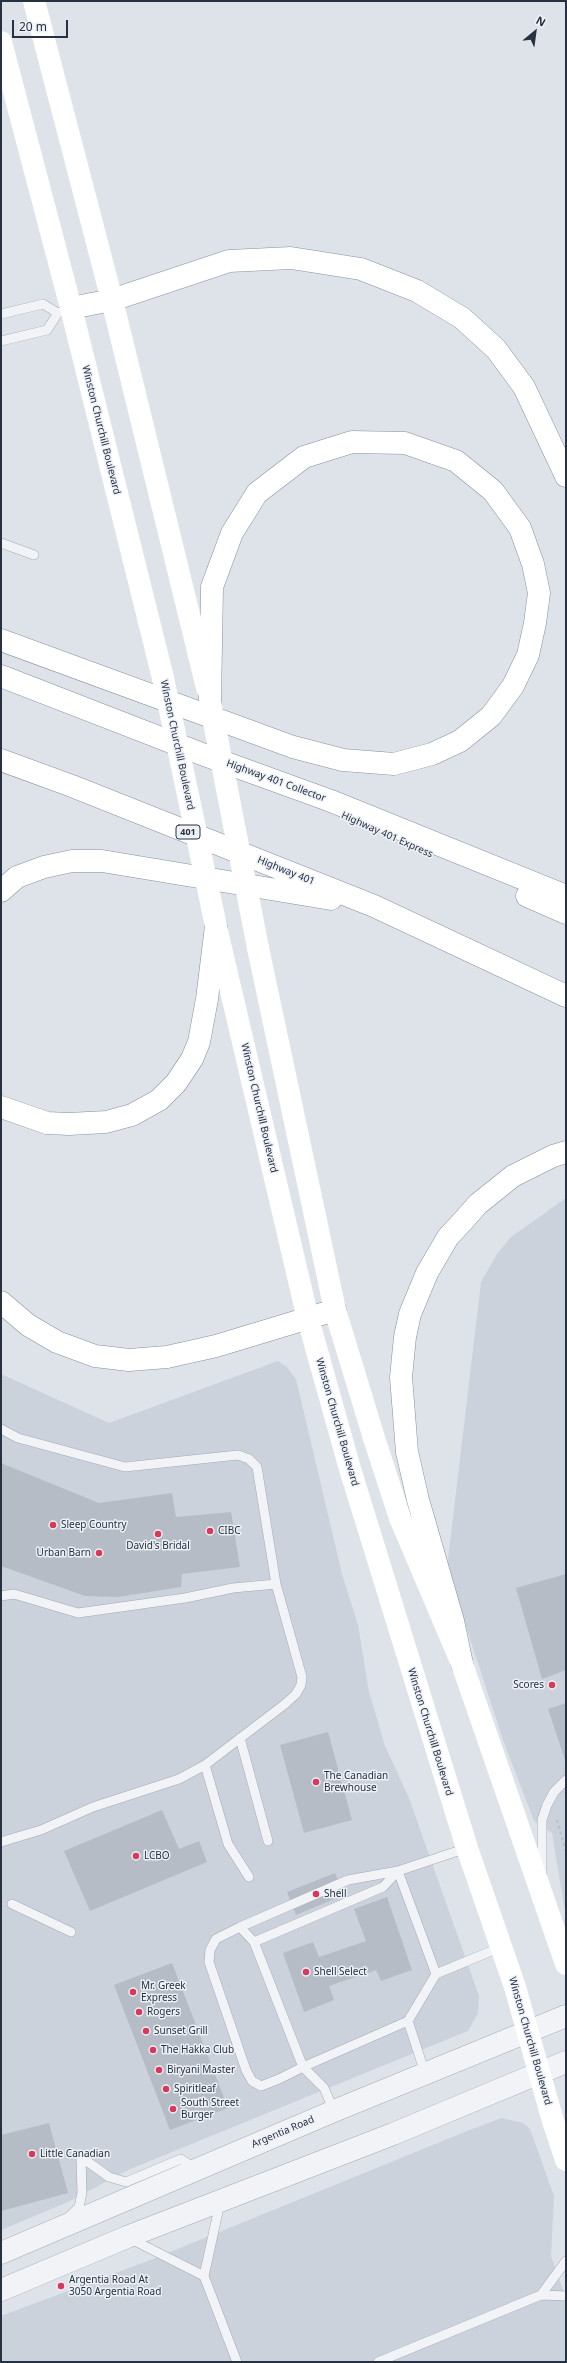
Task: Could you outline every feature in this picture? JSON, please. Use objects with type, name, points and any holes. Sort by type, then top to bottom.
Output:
[{"type":"main road","points":[[34,1],[112,300],[210,702],[258,948],[335,1310],[400,1518],[462,1664],[566,1964]]},
{"type":"main road","name":"Winston Churchill Boulevard","points":[[1,42],[65,311],[163,678],[216,926],[308,1319],[359,1499],[467,1848],[528,2031],[539,2074],[566,2160]]},
{"type":"main road","points":[[65,311],[112,300],[230,261],[291,258],[361,269],[417,291],[462,318],[496,349],[524,387],[566,476]]},
{"type":"main road","points":[[1,640],[294,747],[343,760],[394,764],[432,754],[460,741],[491,716],[513,686],[528,655],[536,623],[539,593],[533,564],[520,528],[493,491],[456,461],[405,443],[352,442],[304,457],[257,493],[232,533],[212,587],[210,702]]},
{"type":"main road","points":[[1,676],[208,756]]},
{"type":"main road","name":"Highway 401 Collector","points":[[208,756],[331,801],[566,896]]},
{"type":"main road","name":"Highway 401 Express","points":[[208,756],[566,913]]},
{"type":"main road","name":"Highway 401","points":[[1,760],[72,786],[374,906],[566,996]]},
{"type":"main road","points":[[1,891],[17,877],[44,867],[72,861],[102,861],[374,906]]},
{"type":"main road","points":[[1,1107],[47,1123],[69,1124],[106,1122],[132,1115],[160,1100],[176,1083],[192,1059],[199,1042],[207,999],[216,926]]},
{"type":"main road","points":[[462,1664],[453,1621],[418,1500],[406,1452],[401,1378],[405,1337],[418,1293],[426,1273],[448,1237],[478,1204],[513,1176],[553,1156],[566,1152]]},
{"type":"main road","points":[[1,1302],[28,1325],[57,1342],[95,1356],[129,1360],[181,1354],[308,1319],[335,1310]]},
{"type":"street","name":"Argentia Road","points":[[1,2253],[101,2212],[195,2169],[566,2016]]},
{"type":"street","points":[[1,2290],[127,2237],[221,2201],[566,2062]]},
{"type":"lane","points":[[1,314],[43,304],[65,311],[48,330],[1,341]]},
{"type":"lane","points":[[1,543],[34,555]]},
{"type":"lane","points":[[1,1429],[18,1438],[125,1468],[238,1456],[249,1459],[257,1467],[276,1584],[302,1677],[301,1685],[296,1694],[285,1704],[205,1765],[179,1779],[135,1791],[93,1806],[41,1830],[1,1842]]},
{"type":"lane","points":[[1,1596],[14,1594],[78,1613],[185,1598],[233,1588],[276,1584]]},
{"type":"lane","points":[[240,1738],[268,1841]]},
{"type":"lane","points":[[205,1765],[228,1844],[249,1877]]},
{"type":"lane","points":[[542,1894],[542,1820],[546,1805],[566,1780]]},
{"type":"lane","points":[[467,1848],[398,1871],[348,1880],[216,1939],[210,1950],[209,1962],[246,2070],[252,2081],[261,2086],[280,2079],[303,2067],[408,2021],[436,1974],[501,1947]]},
{"type":"lane","points":[[254,1942],[383,1887],[398,1871]]},
{"type":"lane","points":[[398,1871],[436,1974]]},
{"type":"lane","points":[[12,1904],[71,1932]]},
{"type":"lane","points":[[240,1927],[254,1942],[303,2067],[324,2088],[334,2111]]},
{"type":"lane","points":[[408,2021],[425,2073]]},
{"type":"lane","points":[[24,2244],[70,2217],[79,2207],[82,2193],[81,2157],[109,2177],[126,2182],[182,2159],[195,2169]]},
{"type":"lane","points":[[221,2201],[204,2276],[237,2362]]},
{"type":"lane","points":[[127,2237],[204,2276]]},
{"type":"lane","points":[[541,2295],[566,2261]]},
{"type":"lane","points":[[378,2362],[541,2295],[566,2296]]},
{"type":"path","points":[[555,1814],[566,1851]]},
{"type":"shaded area","points":[[566,1198],[566,1917],[552,1833],[534,1821],[503,1740],[447,1568],[481,1282],[497,1254],[511,1237]]},
{"type":"shaded area","points":[[278,1361],[287,1367],[296,1379],[342,1574],[358,1625],[369,1692],[385,1746],[409,1798],[479,1996],[478,2013],[468,2031],[128,2170],[68,2202],[1,2230],[1,1374],[109,1423]]},
{"type":"shaded area","points":[[502,2118],[523,2123],[530,2129],[554,2196],[551,2256],[566,2298],[566,2362],[1,2362],[1,2316],[153,2259]]},
{"type":"building","points":[[1,1463],[99,1503],[172,1493],[176,1517],[231,1512],[240,1567],[182,1574],[181,1587],[118,1597],[85,1596],[1,1566]]},
{"type":"building","points":[[566,1574],[566,1670],[542,1679],[516,1588]]},
{"type":"building","points":[[566,1703],[566,1763],[548,1709]]},
{"type":"building","name":"The Canadian Brewhouse","points":[[328,1732],[352,1820],[304,1833],[280,1745]]},
{"type":"building","name":"LCBO","points":[[162,1810],[179,1849],[199,1841],[207,1862],[90,1911],[64,1851]]},
{"type":"building","name":"Shell","points":[[335,1873],[344,1895],[296,1915],[287,1892]]},
{"type":"building","name":"Shell","points":[[387,1897],[412,1970],[381,1981],[376,1970],[329,1986],[334,2000],[304,2012],[283,1953],[313,1942],[319,1957],[366,1941],[354,1909]]},
{"type":"building","points":[[172,1963],[228,2108],[170,2130],[114,1985]]},
{"type":"building","points":[[49,2123],[68,2193],[1,2211],[1,2135]]},
{"type":"place","name":"Sleep Country","points":[[53,1525]]},
{"type":"place","name":"CIBC","points":[[210,1531]]},
{"type":"place","name":"David's Bridal","points":[[158,1534]]},
{"type":"place","name":"Urban Barn","points":[[99,1553]]},
{"type":"place","name":"Scores","points":[[552,1685]]},
{"type":"place","name":"The Canadian Brewhouse","points":[[316,1782]]},
{"type":"place","name":"LCBO","points":[[136,1856]]},
{"type":"place","name":"Shell","points":[[316,1894]]},
{"type":"place","name":"Shell Select","points":[[306,1972]]},
{"type":"place","name":"Mr. Greek Express","points":[[133,1992]]},
{"type":"place","name":"Rogers","points":[[139,2012]]},
{"type":"place","name":"Sunset Grill","points":[[146,2031]]},
{"type":"place","name":"The Hakka Club","points":[[153,2050]]},
{"type":"place","name":"Biryani Master","points":[[159,2070]]},
{"type":"place","name":"Spiritleaf","points":[[166,2089]]},
{"type":"place","name":"South Street Burger","points":[[173,2109]]},
{"type":"place","name":"Little Canadian","points":[[32,2154]]},
{"type":"place","name":"Argentia Road At 3050 Argentia Road","points":[[61,2286]]}]
